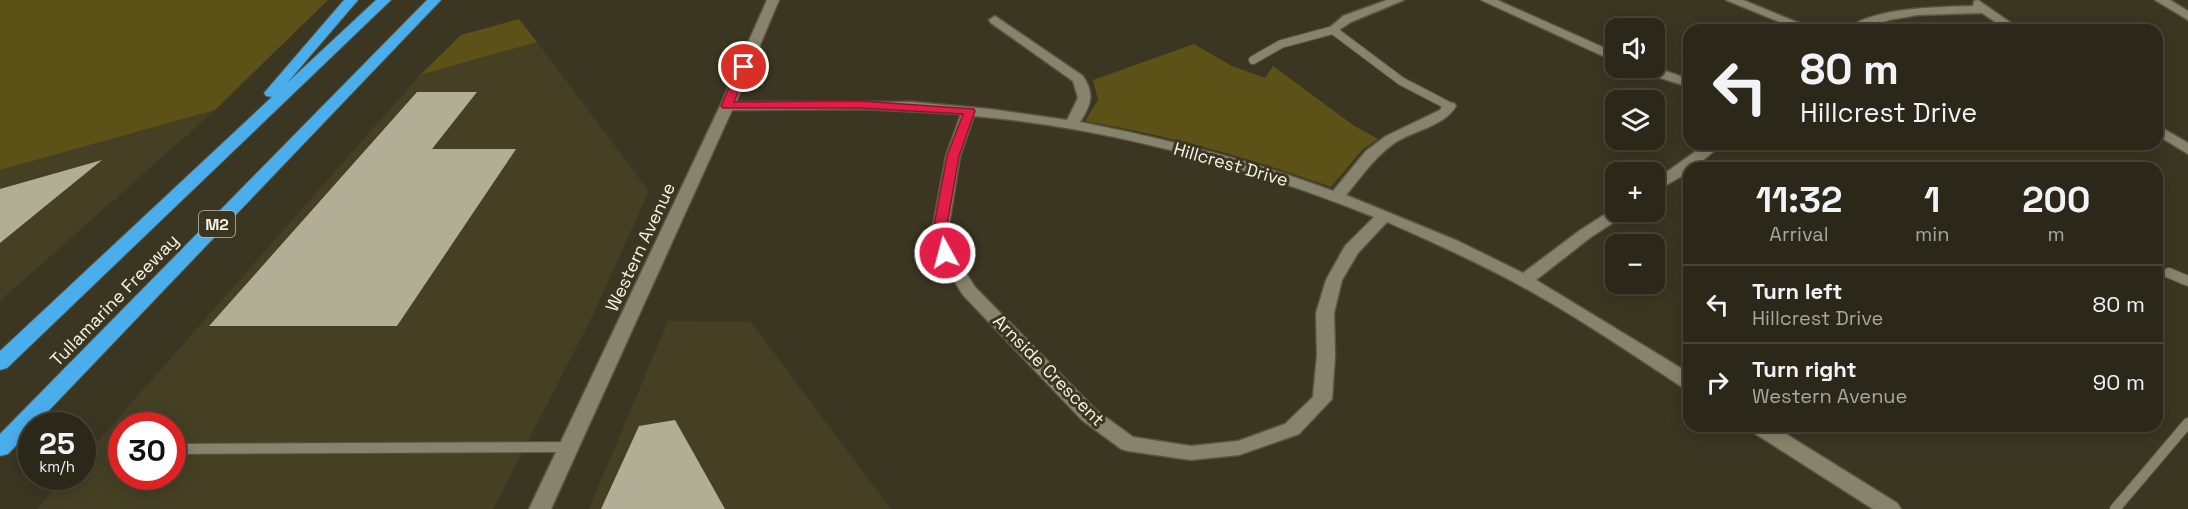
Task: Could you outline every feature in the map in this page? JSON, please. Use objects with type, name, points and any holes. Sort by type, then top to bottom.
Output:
[{"type":"highway","points":[[207,167],[351,0]]},
{"type":"highway","name":"Tullamarine Freeway","points":[[0,363],[384,0]]},
{"type":"highway","name":"Tullamarine Freeway","points":[[0,448],[434,0]]},
{"type":"street","name":"Western Avenue","points":[[540,509],[727,106],[773,0]]},
{"type":"street","points":[[1333,30],[1347,20],[1398,0]]},
{"type":"street","points":[[1487,0],[1605,53]]},
{"type":"street","points":[[1732,0],[1794,24]]},
{"type":"street","points":[[1972,0],[2006,24]]},
{"type":"street","points":[[2161,0],[2188,16]]},
{"type":"street","points":[[1865,24],[1880,17],[1903,13],[1985,9]]},
{"type":"street","points":[[995,20],[1078,79],[1085,90],[1085,102],[1071,125]]},
{"type":"street","points":[[1665,75],[1683,81]]},
{"type":"street","name":"Hillcrest Drive","points":[[727,106],[860,104],[969,111],[1071,125],[1139,138],[1208,155],[1337,196],[1436,238],[1524,281],[1683,378]]},
{"type":"street","points":[[1337,196],[1371,154],[1391,139],[1445,113],[1449,106]]},
{"type":"street","name":"Arnside Crescent","points":[[969,111],[953,156],[940,231],[945,253],[969,291],[1089,414],[1128,444],[1191,453],[1239,448],[1292,429],[1322,399],[1326,355],[1325,313],[1334,280],[1351,250],[1384,216]]},
{"type":"street","points":[[2163,133],[2188,150]]},
{"type":"street","points":[[1693,162],[1708,150]]},
{"type":"street","points":[[1665,181],[1683,169]]},
{"type":"street","points":[[1524,281],[1605,221]]},
{"type":"street","points":[[1768,432],[1890,509]]},
{"type":"lane","points":[[1253,60],[1261,53],[1271,49],[1313,34],[1333,30],[1401,81],[1449,106]]},
{"type":"lane","points":[[2169,273],[2188,281]]},
{"type":"lane","points":[[2115,509],[2188,423]]},
{"type":"lane","points":[[186,449],[568,447]]},
{"type":"shaded area","points":[[0,0],[328,0],[215,110],[0,170]]},
{"type":"shaded area","points":[[519,19],[537,42],[420,75],[461,35]]},
{"type":"shaded area","points":[[537,42],[649,191],[591,319],[493,509],[37,509],[54,490],[96,490],[96,443],[108,430],[108,490],[186,490],[186,412],[123,412],[420,75]]},
{"type":"shaded area","points":[[1194,44],[1232,66],[1265,78],[1273,66],[1353,125],[1378,139],[1363,149],[1331,187],[1210,149],[1085,121],[1098,100],[1093,80]]},
{"type":"shaded area","points":[[215,110],[0,301],[0,170]]},
{"type":"shaded area","points":[[668,321],[751,322],[891,509],[589,509]]},
{"type":"building","points":[[417,92],[477,92],[432,149],[516,149],[397,326],[209,326]]},
{"type":"building","points":[[102,160],[0,243],[0,189]]},
{"type":"building","points":[[675,420],[725,509],[601,509],[639,426]]},
{"type":"route","points":[[744,67],[727,106],[860,104],[969,111],[953,156],[940,231],[945,253]]}]
